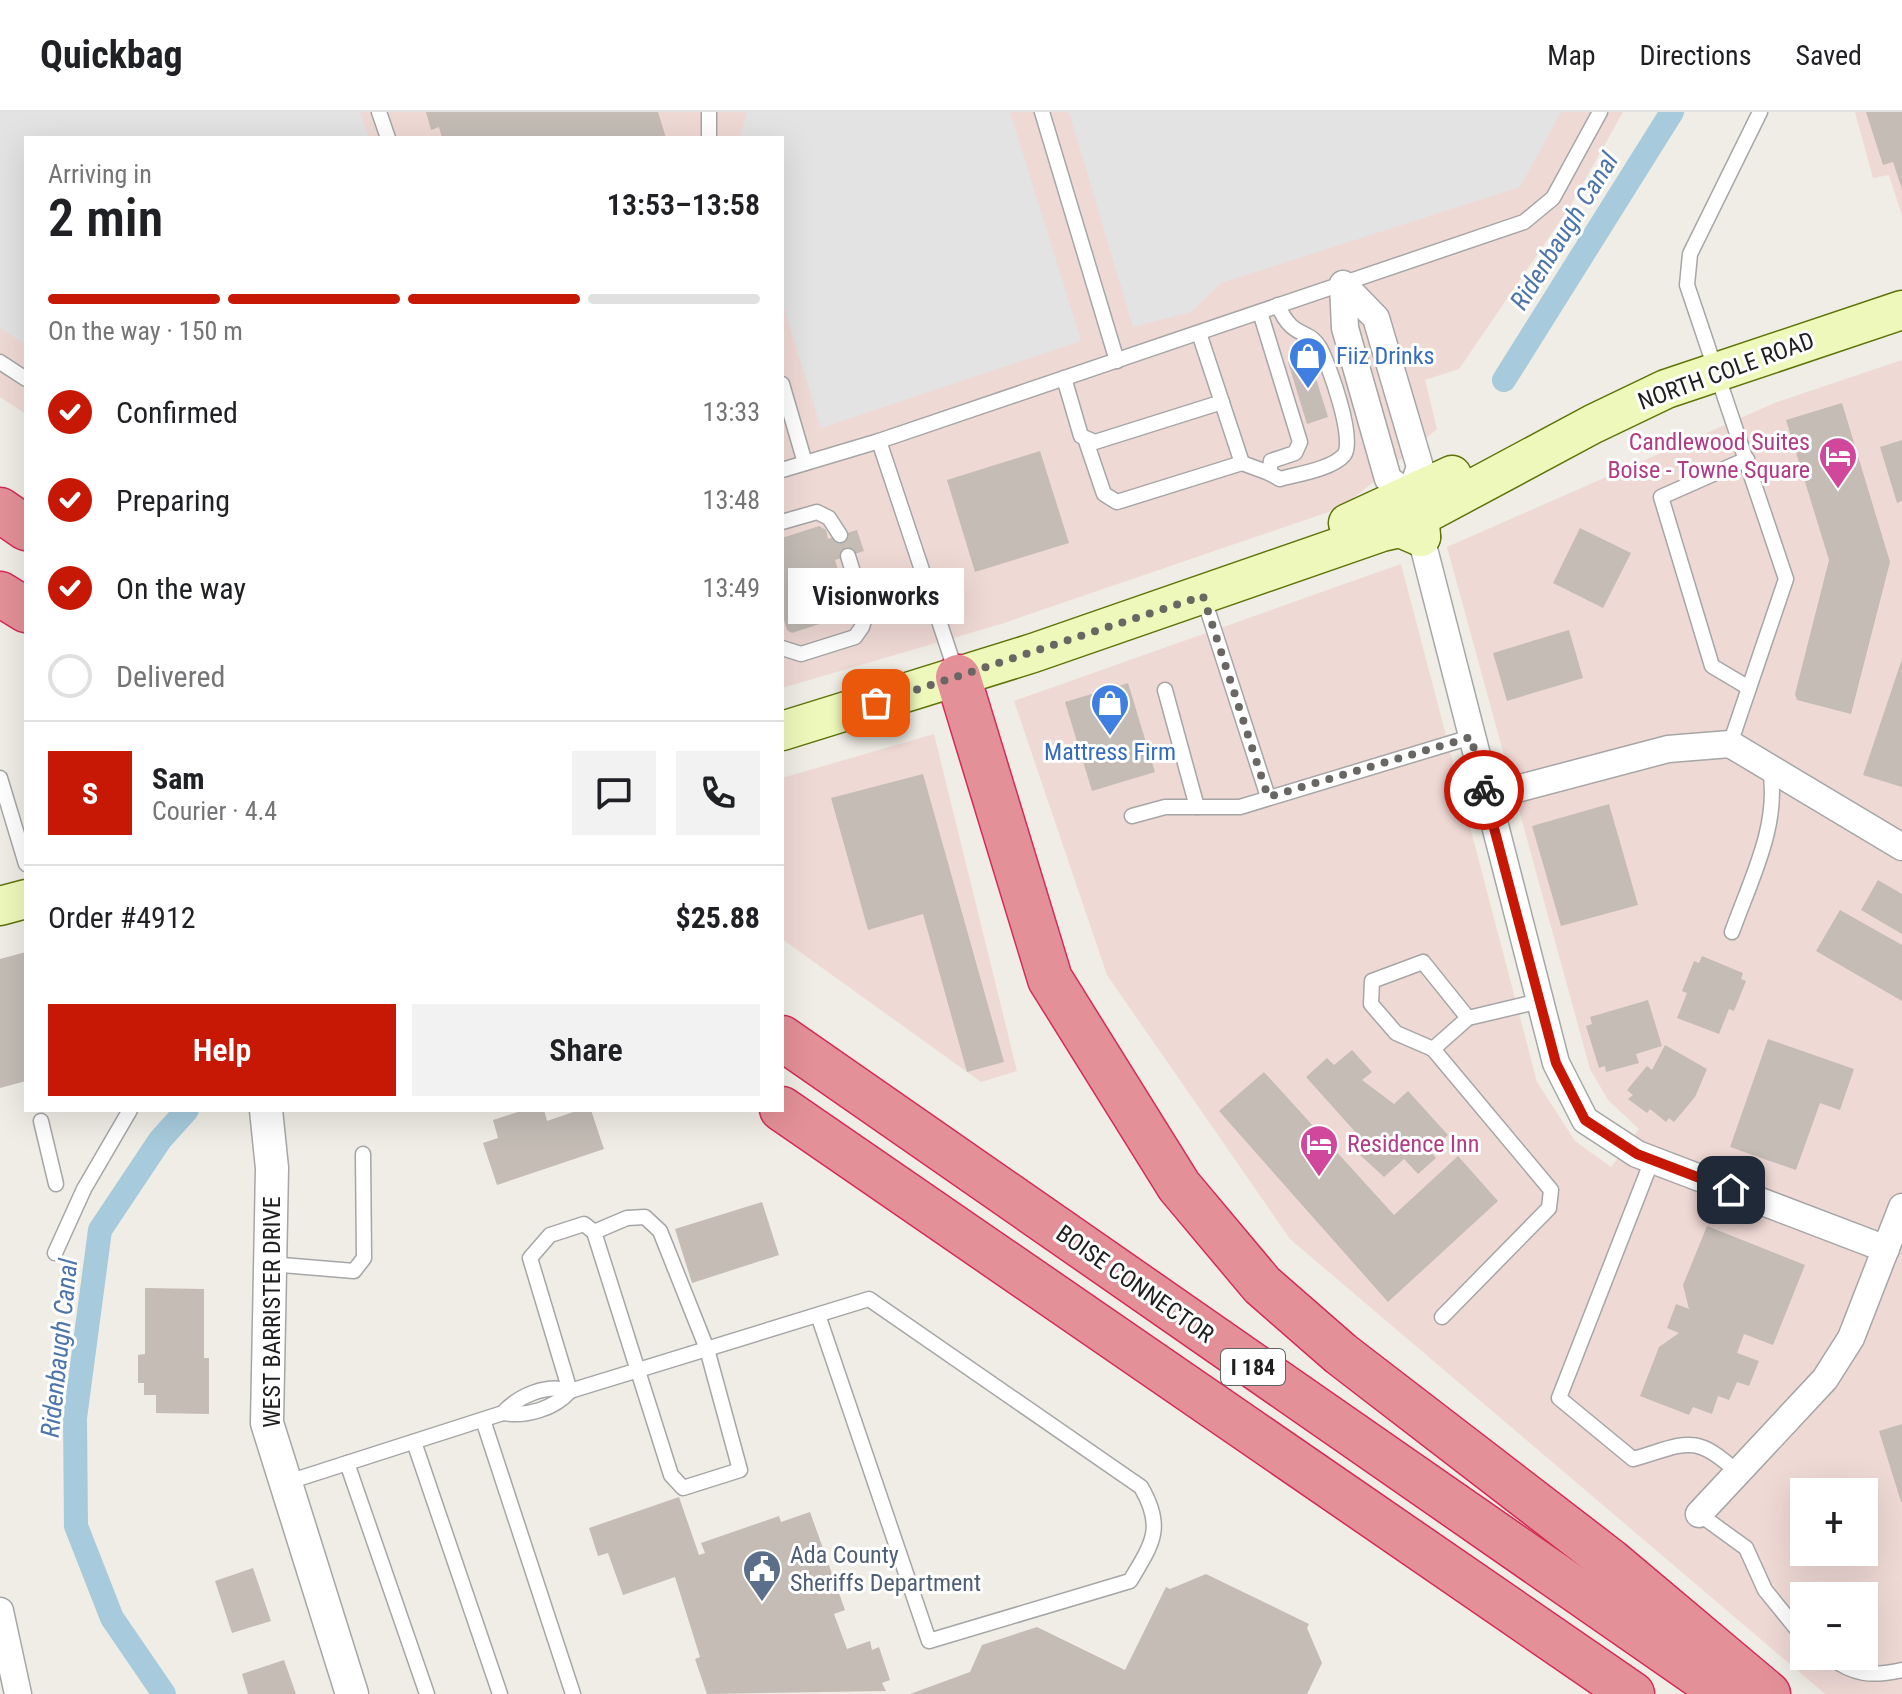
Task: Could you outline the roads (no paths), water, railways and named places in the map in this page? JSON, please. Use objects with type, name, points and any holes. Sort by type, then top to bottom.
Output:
[{"type":"highway","points":[[0,510],[24,527]]},
{"type":"highway","points":[[0,594],[24,609]]},
{"type":"highway","points":[[958,677],[1050,979],[1179,1186],[1262,1285],[1341,1354],[1610,1561],[1768,1694]]},
{"type":"highway","name":"BOISE CONNECTOR","points":[[784,1039],[1726,1694]]},
{"type":"highway","name":"I 184","points":[[784,1110],[1632,1694]]},
{"type":"main road","name":"NORTH COLE ROAD","points":[[784,730],[958,677],[1295,565],[1328,571],[1421,537],[1534,473],[1555,444],[1666,389],[1718,369],[1902,310]]},
{"type":"main road","name":"NORTH COLE ROAD","points":[[1295,565],[1315,538],[1518,443],[1555,444]]},
{"type":"main road","points":[[0,906],[24,900]]},
{"type":"street","points":[[1343,284],[1376,318],[1420,467],[1410,495]]},
{"type":"street","points":[[1421,537],[1556,1063],[1585,1120],[1652,1160],[1886,1249]]},
{"type":"street","points":[[1486,797],[1668,749],[1730,744],[1902,847]]},
{"type":"street","name":"WEST BARRISTER DRIVE","points":[[266,1112],[272,1168],[267,1423],[352,1694]]},
{"type":"street","points":[[1699,1514],[1825,1379],[1851,1338],[1902,1207]]},
{"type":"street","points":[[0,1611],[18,1694]]},
{"type":"lane","points":[[379,112],[387,136]]},
{"type":"lane","points":[[709,112],[709,136]]},
{"type":"lane","points":[[1042,112],[1117,361]]},
{"type":"lane","points":[[784,469],[879,441],[1524,222],[1553,198],[1600,112]]},
{"type":"lane","points":[[1730,744],[1786,579],[1718,369],[1687,285],[1690,254],[1760,112]]},
{"type":"lane","points":[[1064,378],[1081,436],[1086,441],[1104,494],[1117,502],[1242,463],[1269,473],[1273,478],[1291,476],[1337,461],[1348,448],[1348,431],[1319,347],[1292,330],[1278,305]]},
{"type":"lane","points":[[1260,312],[1300,442],[1295,453],[1271,461],[1269,473]]},
{"type":"lane","points":[[1199,333],[1242,463]]},
{"type":"lane","points":[[0,362],[24,378]]},
{"type":"lane","points":[[784,391],[805,463]]},
{"type":"lane","points":[[1086,441],[1095,442],[1222,402]]},
{"type":"lane","points":[[879,441],[958,677]]},
{"type":"lane","points":[[1747,459],[1661,497],[1712,666],[1749,688]]},
{"type":"lane","points":[[784,521],[817,512],[829,518],[840,535]]},
{"type":"lane","points":[[784,649],[801,654],[855,637],[862,627],[866,614],[848,556]]},
{"type":"lane","points":[[1203,596],[1268,797]]},
{"type":"lane","points":[[1165,690],[1197,807]]},
{"type":"lane","points":[[1132,816],[1165,807],[1240,807],[1471,737]]},
{"type":"lane","points":[[1732,932],[1769,825],[1774,797],[1770,770]]},
{"type":"lane","points":[[0,778],[24,857]]},
{"type":"lane","points":[[1442,1317],[1549,1208],[1551,1190],[1433,1049],[1396,1033],[1371,1004],[1372,981],[1423,962],[1468,1018]]},
{"type":"lane","points":[[1433,1049],[1468,1018],[1540,1001]]},
{"type":"lane","points":[[55,1253],[84,1189],[129,1112]]},
{"type":"lane","points":[[41,1121],[56,1184]]},
{"type":"lane","points":[[270,1264],[354,1271],[364,1258],[363,1154]]},
{"type":"lane","points":[[1652,1160],[1559,1398],[1633,1459],[1693,1442],[1714,1451],[1737,1472]]},
{"type":"lane","points":[[570,1391],[530,1258],[550,1235],[584,1224],[594,1232],[671,1475],[683,1488],[740,1470],[707,1349],[660,1231],[645,1217],[627,1218],[594,1232]]},
{"type":"lane","points":[[285,1483],[503,1413],[519,1416],[560,1402],[570,1391],[869,1299],[1141,1487],[1150,1502],[1154,1542],[1130,1581],[929,1641],[818,1315]]},
{"type":"lane","points":[[483,1420],[573,1694]]},
{"type":"lane","points":[[414,1442],[500,1694]]},
{"type":"lane","points":[[347,1463],[427,1694]]},
{"type":"lane","points":[[1699,1514],[1746,1548],[1765,1590],[1790,1621]]},
{"type":"lane","points":[[1849,1670],[1872,1677],[1902,1670]]},
{"type":"waterway","name":"Ridenbaugh Canal","points":[[1504,380],[1672,112]]},
{"type":"waterway","name":"Ridenbaugh Canal","points":[[164,1694],[112,1618],[76,1526],[75,1418],[100,1230],[160,1140],[185,1112]]},
{"type":"place","name":"Fiiz Drinks","points":[[1308,390]]},
{"type":"place","name":"Candlewood Suites Boise - Towne Square","points":[[1838,490]]},
{"type":"place","name":"Visionworks","points":[[876,703]]},
{"type":"place","name":"Mattress Firm","points":[[1110,737]]},
{"type":"place","name":"Residence Inn","points":[[1319,1178]]},
{"type":"place","name":"Ada County Sheriffs Department","points":[[762,1603]]}]
